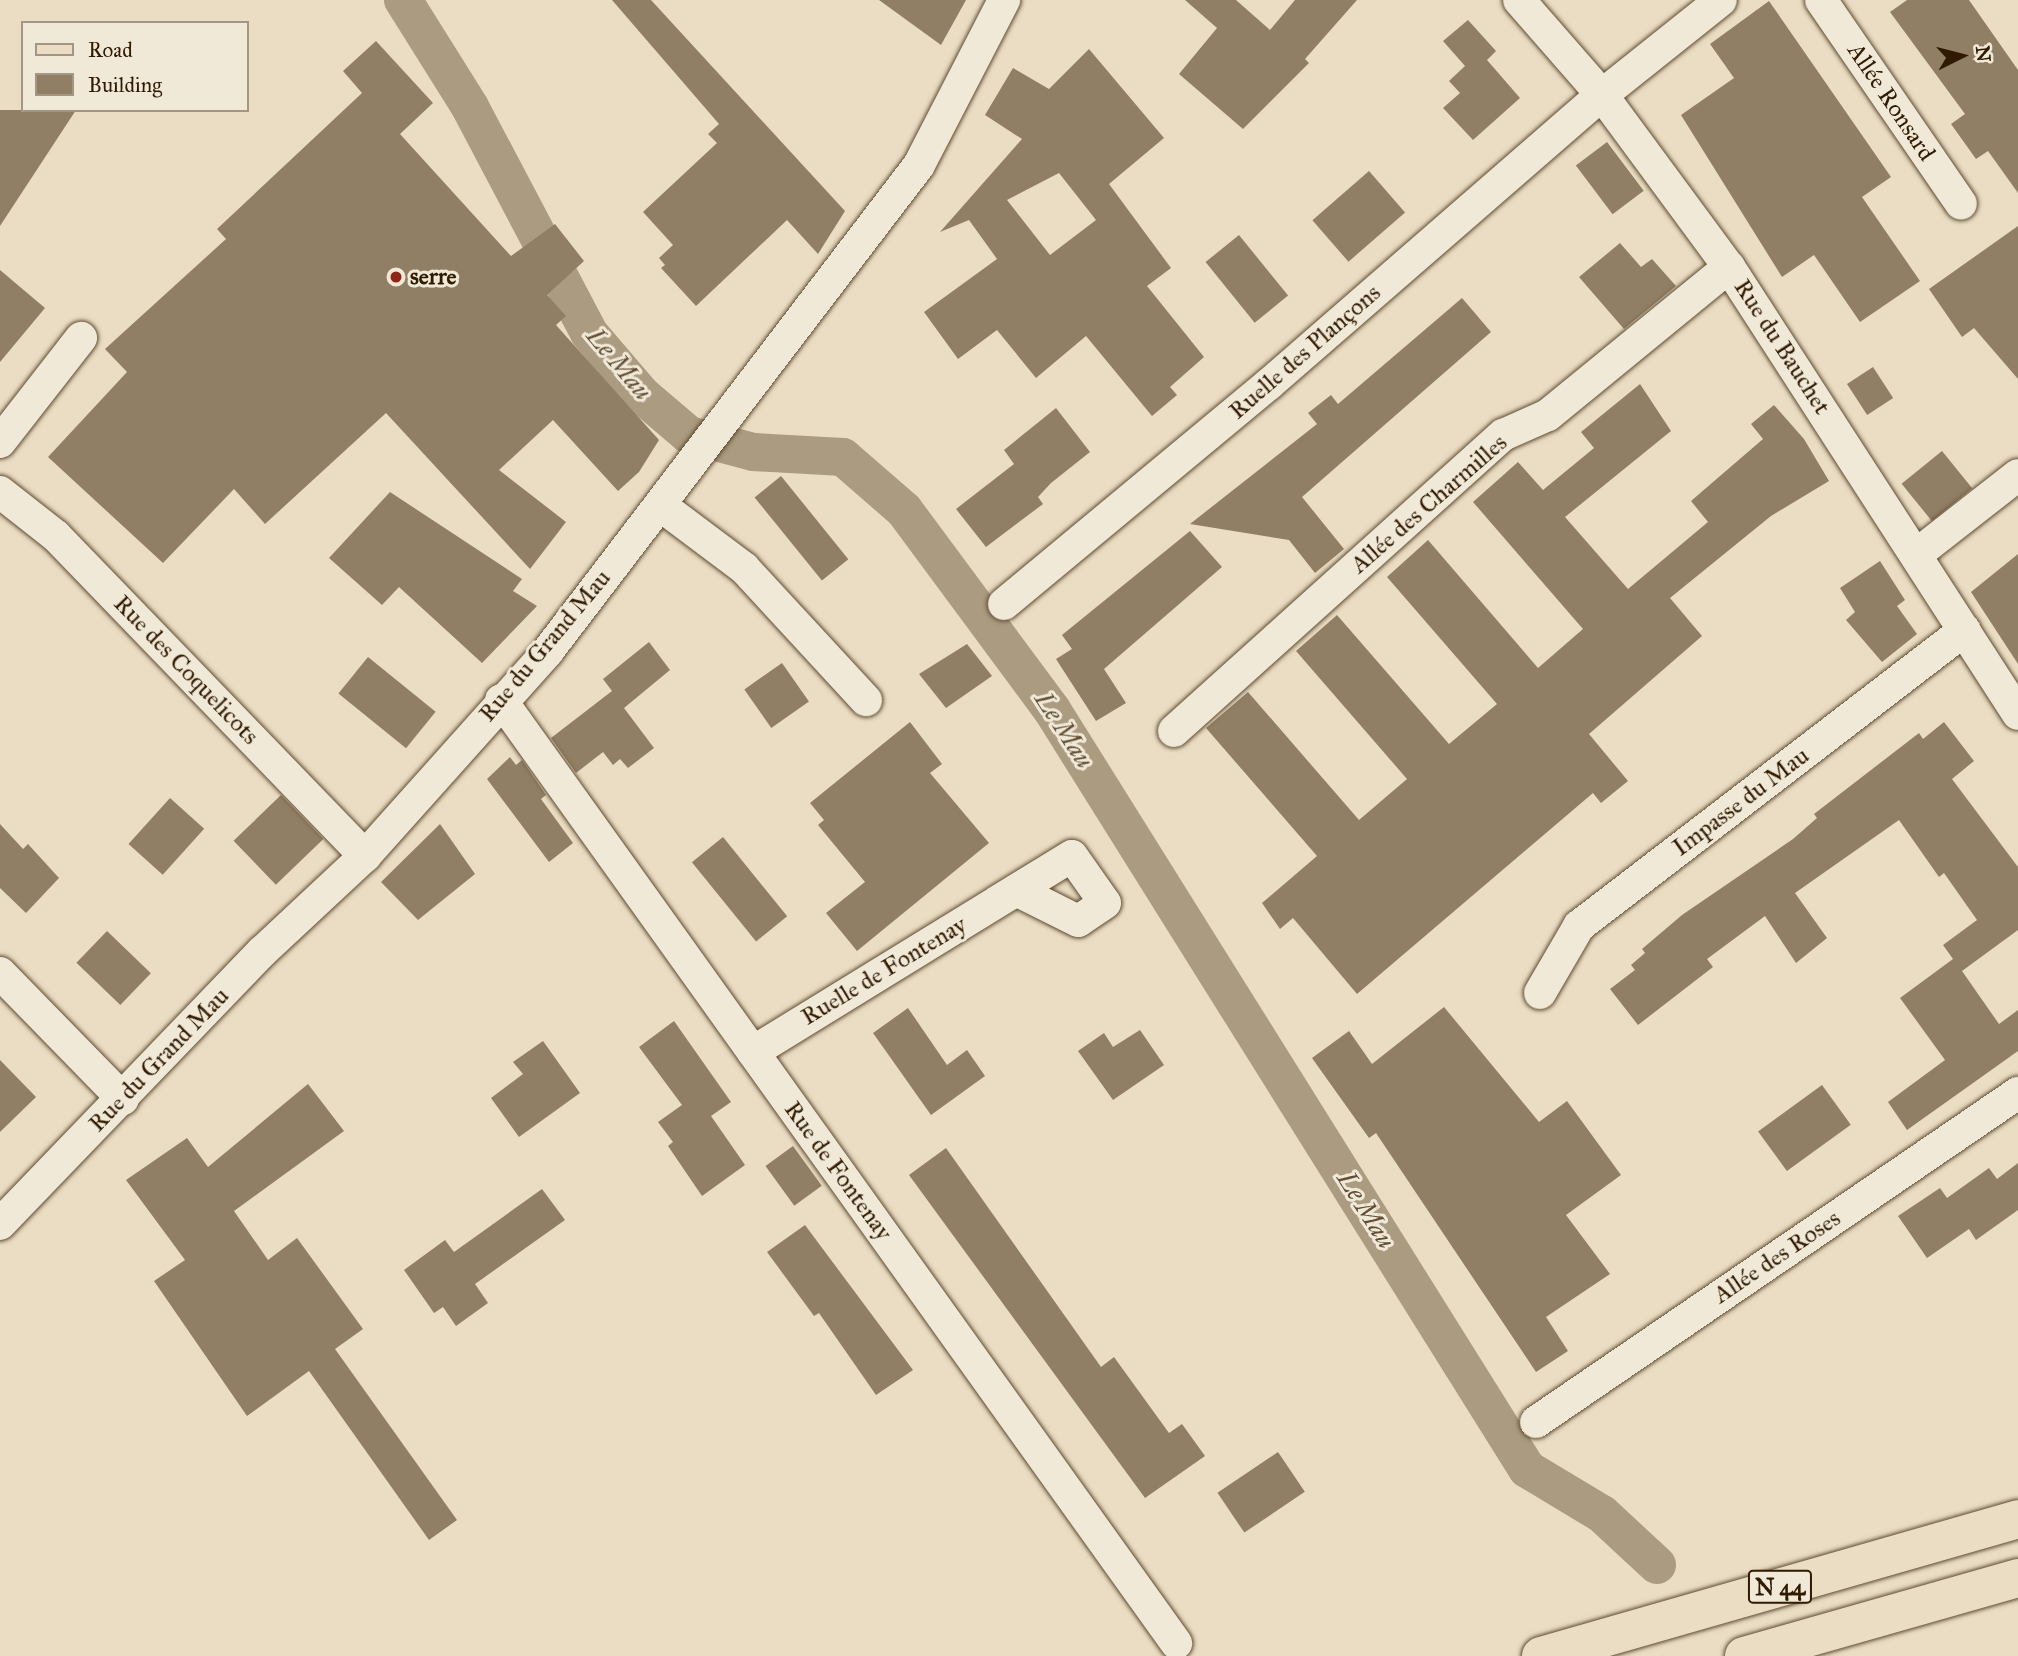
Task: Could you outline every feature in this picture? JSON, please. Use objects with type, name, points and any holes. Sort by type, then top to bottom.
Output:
[{"type":"main road","name":"N 44","points":[[1541,1656],[2018,1519]]},
{"type":"main road","name":"N 44","points":[[1744,1656],[2018,1578]]},
{"type":"street","name":"Rue du Grand Mau","points":[[0,1224],[263,951],[365,856],[548,650],[919,165],[1004,0]]},
{"type":"street","name":"Rue du Bauchet","points":[[1519,0],[1602,94],[1729,267],[2018,714]]},
{"type":"street","name":"Ruelle des Plançons","points":[[1004,604],[1269,384],[1602,94],[1721,0]]},
{"type":"street","name":"Allée Ronsard","points":[[1821,0],[1961,204]]},
{"type":"street","name":"Allée des Charmilles","points":[[1174,731],[1503,435],[1548,415],[1729,267]]},
{"type":"street","points":[[0,442],[81,338]]},
{"type":"street","points":[[1917,554],[2018,475]]},
{"type":"street","name":"Rue des Coquelicots","points":[[0,492],[56,536],[365,856]]},
{"type":"street","points":[[660,505],[744,568],[866,700]]},
{"type":"street","name":"Impasse du Mau","points":[[1540,993],[1579,926],[1965,630]]},
{"type":"street","name":"Rue de Fontenay","points":[[501,700],[1176,1643]]},
{"type":"street","name":"Ruelle de Fontenay","points":[[752,1052],[1016,890]]},
{"type":"street","points":[[0,973],[123,1099]]},
{"type":"street","name":"Allée des Roses","points":[[1536,1422],[2018,1093]]},
{"type":"building","points":[[612,0],[651,0],[845,211],[818,254],[787,220],[696,306],[661,268],[665,265],[659,258],[673,245],[643,212],[717,143],[708,134],[719,124]]},
{"type":"building","points":[[879,0],[966,0],[941,45]]},
{"type":"building","points":[[1185,0],[1236,0],[1270,30],[1295,0],[1357,0],[1305,59],[1309,63],[1243,129],[1179,74],[1217,28]]},
{"type":"building","points":[[1907,0],[1969,0],[2018,70],[2018,193],[1988,151],[1976,159],[1951,124],[1965,114],[1890,12]]},
{"type":"building","points":[[1769,1],[1891,177],[1862,197],[1920,281],[1860,322],[1814,255],[1782,277],[1681,115],[1734,78],[1710,44]]},
{"type":"building","points":[[1468,20],[1496,51],[1487,60],[1520,98],[1473,140],[1443,108],[1460,93],[1449,81],[1465,66],[1443,41]]},
{"type":"building","points":[[376,41],[433,103],[400,134],[511,256],[555,224],[584,261],[547,295],[566,316],[556,325],[659,440],[639,472],[618,491],[553,420],[499,470],[566,522],[530,569],[386,413],[265,524],[234,489],[163,563],[48,457],[127,372],[105,349],[226,239],[217,229],[362,93],[343,71]]},
{"type":"building","points":[[1089,49],[1164,138],[1109,184],[1171,268],[1147,286],[1204,357],[1170,387],[1177,395],[1152,416],[1086,336],[1036,378],[997,330],[958,359],[924,312],[997,259],[969,220],[940,232],[1022,139],[985,115],[1013,68],[1049,89]],"holes":[[[1059,173],[1096,220],[1050,255],[1007,200]]]},
{"type":"building","points":[[0,110],[75,112],[0,226]]},
{"type":"building","points":[[1607,142],[1644,191],[1613,214],[1576,165]]},
{"type":"building","points":[[1369,171],[1405,213],[1348,262],[1312,220]]},
{"type":"building","points":[[2018,226],[2018,379],[1974,328],[1962,337],[1929,289]]},
{"type":"building","points":[[1239,235],[1288,296],[1255,323],[1206,262]]},
{"type":"building","points":[[1620,243],[1641,267],[1652,259],[1676,286],[1624,329],[1579,277]]},
{"type":"building","points":[[0,270],[45,308],[0,362]]},
{"type":"building","points":[[1462,298],[1491,332],[1302,497],[1344,549],[1315,573],[1289,540],[1190,524],[1317,424],[1308,413],[1331,395],[1338,404]]},
{"type":"building","points":[[1873,367],[1893,398],[1867,415],[1847,384]]},
{"type":"building","points":[[1640,384],[1671,431],[1565,517],[1628,589],[1708,522],[1691,501],[1763,439],[1751,424],[1774,405],[1804,439],[1829,481],[1771,516],[1670,598],[1702,636],[1589,734],[1628,781],[1601,803],[1593,793],[1357,994],[1293,918],[1280,929],[1262,903],[1317,856],[1206,728],[1248,692],[1359,820],[1407,779],[1296,651],[1337,615],[1449,744],[1497,704],[1387,577],[1428,540],[1538,668],[1583,629],[1473,502],[1518,462],[1543,490],[1594,448],[1581,432]]},
{"type":"building","points":[[1056,408],[1090,452],[1038,497],[1043,504],[986,547],[956,509],[1014,464],[1004,450]]},
{"type":"building","points":[[1942,451],[1972,488],[1932,521],[1902,484]]},
{"type":"building","points":[[781,476],[848,559],[822,581],[755,497]]},
{"type":"building","points":[[390,492],[522,579],[513,591],[537,606],[482,663],[399,587],[382,605],[329,558]]},
{"type":"building","points":[[1190,531],[1222,567],[1104,669],[1126,703],[1096,721],[1056,659],[1072,649],[1062,635]]},
{"type":"building","points":[[2018,554],[2018,664],[1971,592]]},
{"type":"building","points":[[1880,561],[1905,600],[1897,606],[1917,634],[1882,662],[1846,620],[1855,612],[1840,588]]},
{"type":"building","points":[[649,642],[670,670],[624,708],[654,748],[628,768],[620,759],[613,765],[603,752],[576,773],[551,738],[612,691],[603,679]]},
{"type":"building","points":[[967,644],[992,676],[946,708],[919,674]]},
{"type":"building","points":[[368,657],[436,712],[406,748],[338,694]]},
{"type":"building","points":[[782,663],[809,702],[771,728],[744,689]]},
{"type":"building","points":[[910,722],[942,764],[930,773],[989,843],[857,951],[826,913],[865,882],[818,825],[824,820],[810,803]]},
{"type":"building","points":[[1944,722],[1974,761],[1952,779],[2018,867],[2018,930],[1962,971],[1999,1024],[2018,1010],[2018,1051],[1907,1130],[1888,1102],[1945,1060],[1900,998],[1953,959],[1943,945],[1977,920],[1944,873],[1939,877],[1899,820],[1795,893],[1827,938],[1796,963],[1765,916],[1707,959],[1713,967],[1638,1025],[1610,989],[1635,970],[1631,965],[1645,953],[1642,949],[1682,915],[1793,839],[1817,818],[1814,814],[1919,733],[1923,739]]},
{"type":"building","points":[[510,757],[516,765],[522,760],[546,795],[541,799],[573,843],[549,862],[487,779]]},
{"type":"building","points":[[281,795],[323,839],[276,885],[234,841]]},
{"type":"building","points":[[170,798],[204,829],[163,875],[129,844]]},
{"type":"building","points":[[0,824],[23,849],[28,844],[59,878],[26,913],[0,888]]},
{"type":"building","points":[[440,824],[475,874],[418,920],[381,882]]},
{"type":"building","points":[[723,837],[787,916],[756,941],[692,862]]},
{"type":"building","points":[[107,931],[151,973],[120,1005],[76,963]]},
{"type":"building","points":[[1444,1007],[1539,1122],[1567,1101],[1621,1175],[1566,1215],[1610,1274],[1546,1317],[1568,1351],[1536,1372],[1376,1133],[1369,1138],[1312,1058],[1349,1031],[1372,1064]]},
{"type":"building","points":[[908,1008],[947,1065],[967,1050],[985,1076],[931,1115],[873,1033]]},
{"type":"building","points":[[674,1021],[731,1102],[711,1116],[745,1165],[702,1196],[668,1146],[673,1142],[658,1122],[682,1105],[639,1047]]},
{"type":"building","points":[[1140,1030],[1164,1065],[1113,1100],[1078,1051],[1104,1033],[1113,1047]]},
{"type":"building","points":[[543,1041],[580,1093],[519,1137],[491,1098],[523,1074],[513,1062]]},
{"type":"building","points":[[0,1060],[36,1097],[0,1132]]},
{"type":"building","points":[[308,1084],[344,1131],[234,1211],[268,1260],[297,1238],[363,1329],[335,1349],[457,1520],[429,1540],[309,1371],[247,1416],[154,1281],[185,1260],[126,1180],[187,1138],[208,1167]]},
{"type":"building","points":[[1822,1085],[1851,1125],[1787,1171],[1758,1131]]},
{"type":"building","points":[[793,1146],[822,1186],[794,1206],[765,1166]]},
{"type":"building","points":[[946,1148],[1101,1367],[1114,1357],[1169,1433],[1182,1424],[1205,1456],[1145,1498],[909,1175]]},
{"type":"building","points":[[2018,1163],[2018,1210],[1976,1240],[1969,1229],[1927,1258],[1898,1216],[1940,1188],[1947,1198],[1989,1168],[1997,1179]]},
{"type":"building","points":[[542,1189],[565,1220],[475,1284],[488,1303],[456,1326],[443,1307],[434,1313],[404,1270],[445,1240],[454,1252]]},
{"type":"building","points":[[805,1225],[913,1370],[876,1395],[819,1313],[814,1316],[767,1252]]},
{"type":"building","points":[[1278,1452],[1305,1492],[1244,1533],[1217,1493]]},
{"type":"waterway","name":"Le Mau","points":[[403,0],[470,107],[589,333],[642,395],[689,435],[753,452],[843,457],[904,510],[1052,710],[1527,1469],[1602,1514],[1657,1565]]},
{"type":"place","name":"serre","points":[[396,277]]}]
